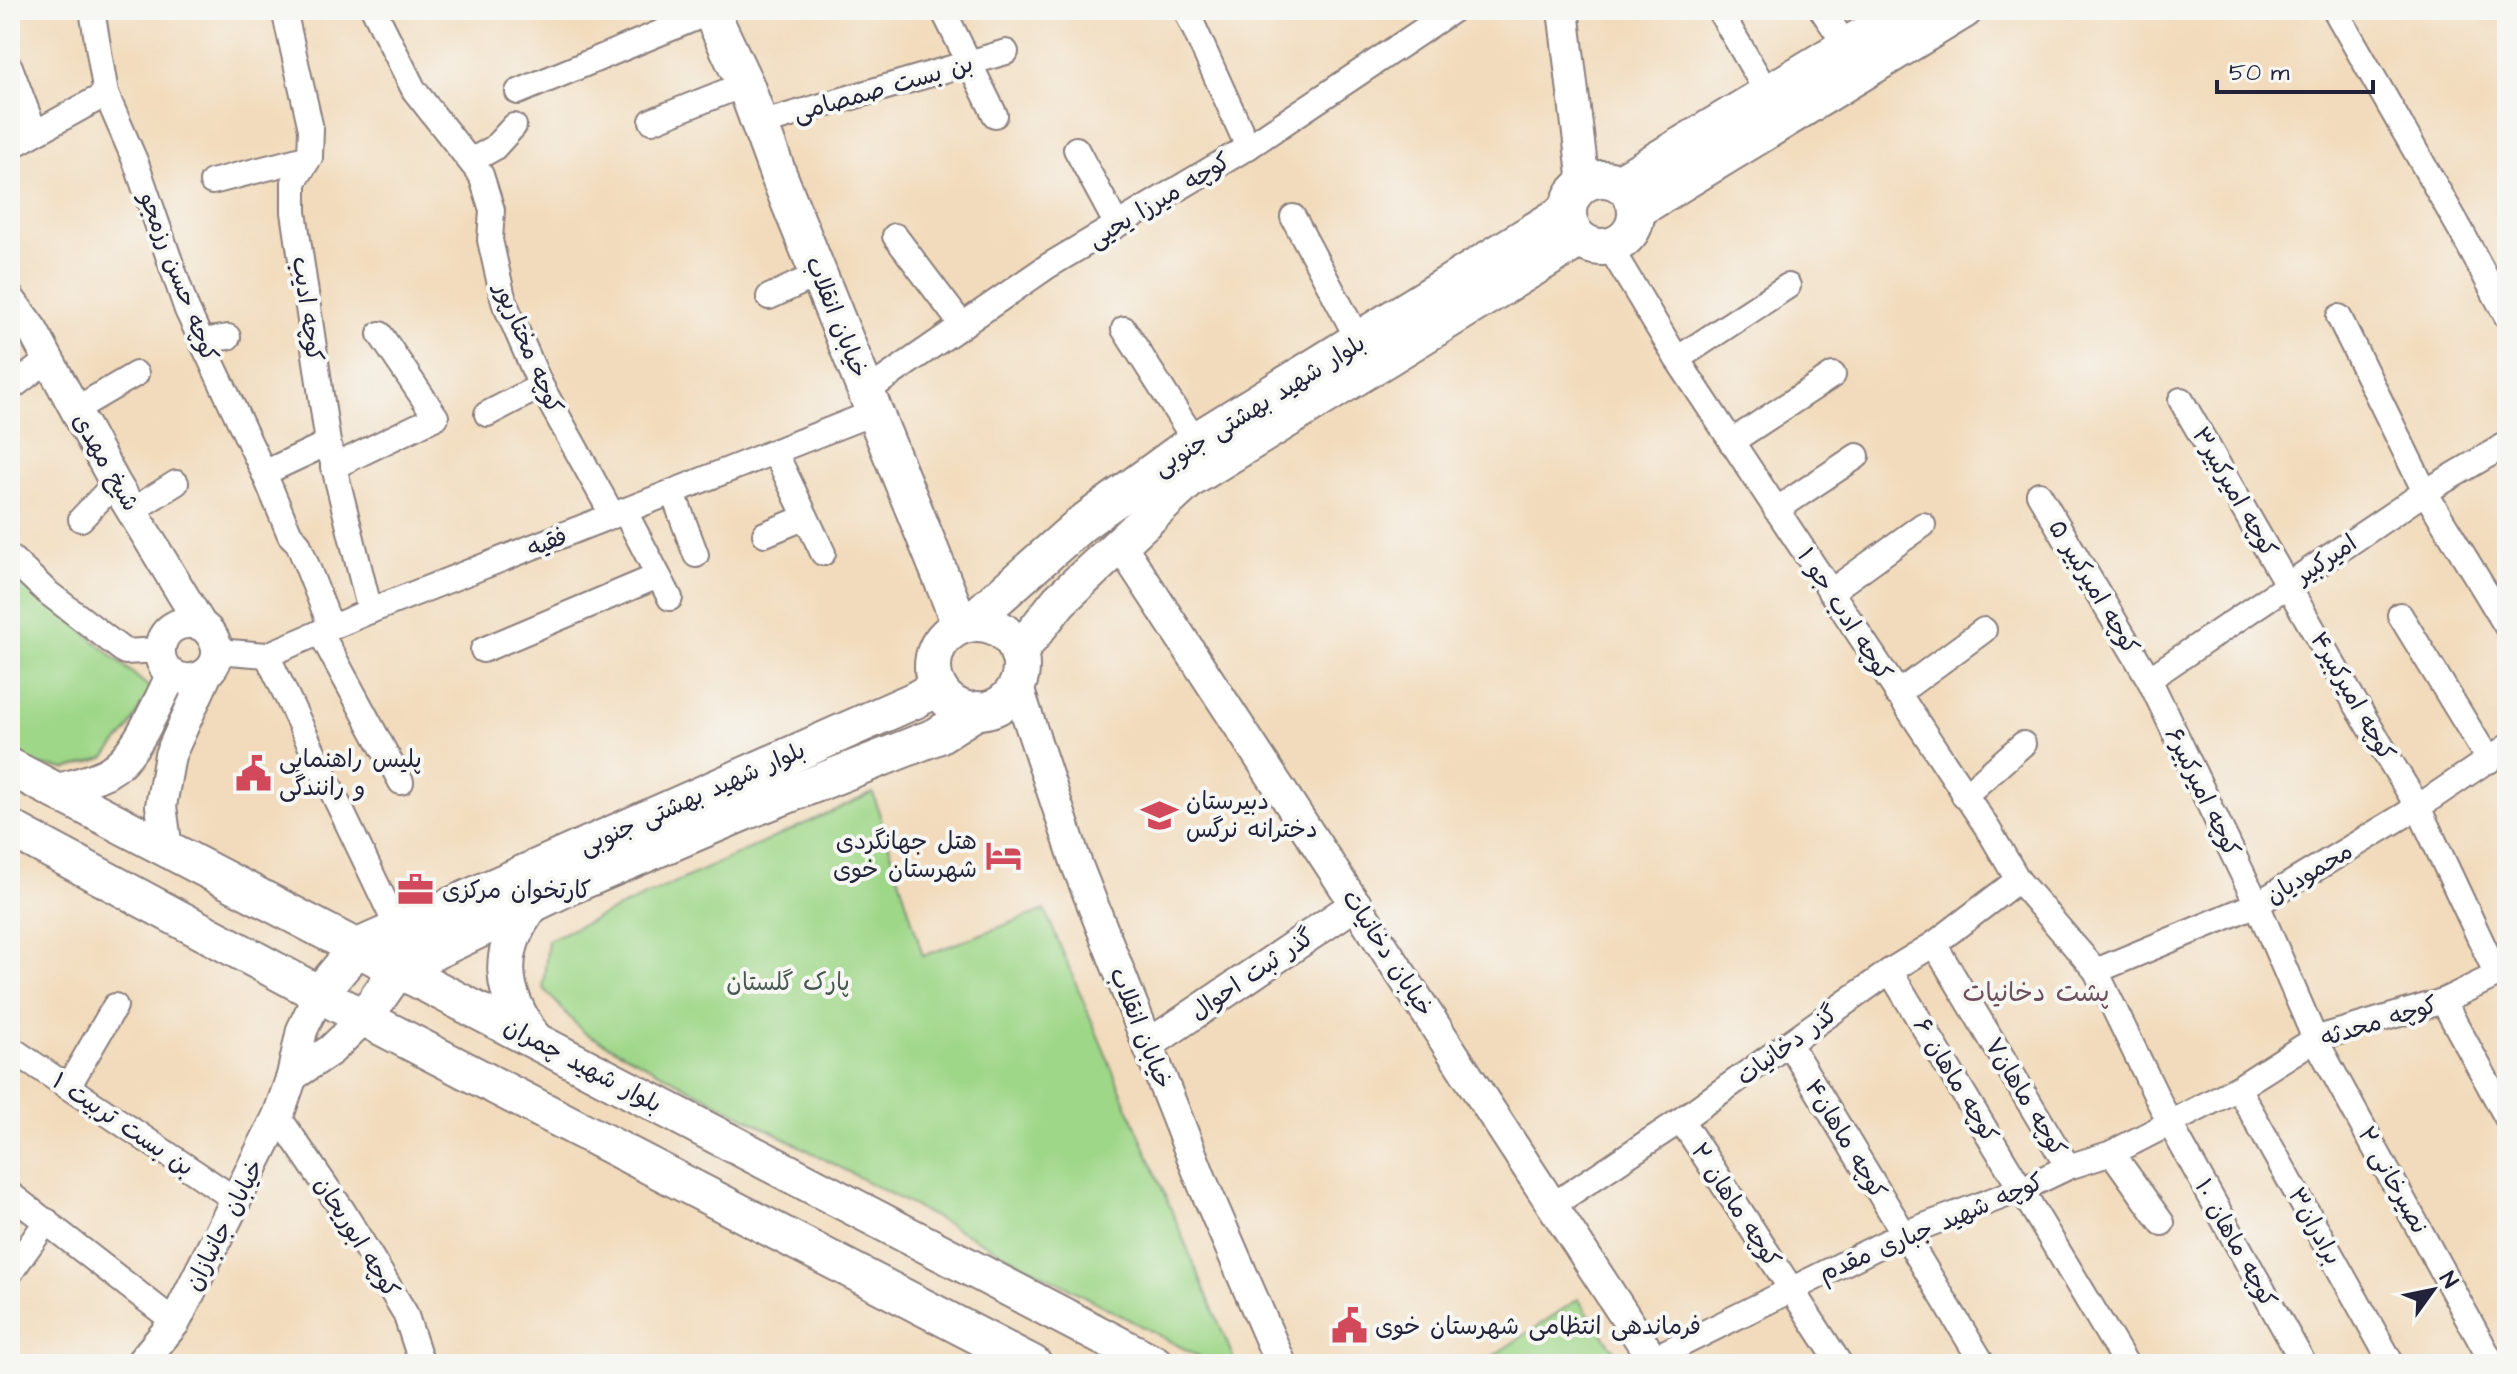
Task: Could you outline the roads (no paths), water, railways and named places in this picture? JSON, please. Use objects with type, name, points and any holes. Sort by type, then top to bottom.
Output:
[{"type":"main road","points":[[1628,196],[1768,94],[1906,10]]},
{"type":"main road","points":[[1628,196],[1964,10]]},
{"type":"main road","name":"خیابان انقلاب","points":[[710,11],[745,84],[819,274],[964,625]]},
{"type":"main road","points":[[1601,178],[1628,196],[1634,226],[1624,239],[1585,220],[1601,178]]},
{"type":"main road","name":"بلوار شهید بهشتی جنوبی","points":[[964,625],[1080,525],[1195,441],[1359,341],[1585,220]]},
{"type":"main road","name":"بلوار شهید بهشتی جنوبی","points":[[1017,669],[1059,601],[1189,480],[1585,220]]},
{"type":"main road","points":[[1029,568],[1030,584],[1036,596],[1045,602],[1059,601]]},
{"type":"main road","points":[[980,623],[1004,632],[1013,642],[1017,669],[1001,704],[978,710],[954,704],[938,687],[933,673],[939,644],[948,633],[964,625],[980,623]]},
{"type":"main road","name":"بلوار شهید بهشتی جنوبی","points":[[358,947],[915,700],[938,687]]},
{"type":"main road","name":"بلوار شهید بهشتی جنوبی","points":[[399,968],[532,904],[744,812],[937,736],[978,710]]},
{"type":"main road","name":"بلوار شهید چمران","points":[[10,767],[1155,1364]]},
{"type":"main road","points":[[10,828],[364,1018],[1033,1364]]},
{"type":"main road","points":[[532,904],[510,942],[505,970],[510,999],[533,1038]]},
{"type":"main road","points":[[319,994],[358,947]]},
{"type":"main road","points":[[364,1018],[399,968]]},
{"type":"street","name":"کوچه حسن رزمجو","points":[[92,10],[106,94],[136,163],[187,310],[290,535],[298,543],[326,629],[401,782]]},
{"type":"street","name":"کوچه ادیب","points":[[284,10],[311,129],[310,157],[294,182],[294,212],[328,443],[370,611]]},
{"type":"street","name":"کوچه مختارپور","points":[[374,10],[414,90],[481,175],[492,210],[490,240],[504,302],[541,386],[670,598]]},
{"type":"street","points":[[943,10],[995,115]]},
{"type":"street","points":[[1186,10],[1248,147]]},
{"type":"street","name":"کوچه میرزا یحیی","points":[[871,402],[962,325],[1048,266],[1248,147],[1453,10]]},
{"type":"street","points":[[1563,10],[1585,220]]},
{"type":"street","points":[[1719,10],[1768,94]]},
{"type":"street","points":[[1822,10],[1847,47]]},
{"type":"street","points":[[2335,10],[2507,317]]},
{"type":"street","points":[[518,92],[710,11]]},
{"type":"street","name":"بن بست صمصامی","points":[[760,124],[1006,52]]},
{"type":"street","points":[[10,67],[35,133]]},
{"type":"street","points":[[652,121],[745,84]]},
{"type":"street","points":[[10,147],[106,94]]},
{"type":"street","points":[[471,161],[494,148],[514,126]]},
{"type":"street","points":[[1076,149],[1117,225]]},
{"type":"street","points":[[212,182],[310,157]]},
{"type":"street","points":[[1293,217],[1359,341]]},
{"type":"street","name":"کوچه ادب جو ۱","points":[[1585,220],[1988,829],[2018,880],[2096,971]]},
{"type":"street","points":[[895,236],[962,325]]},
{"type":"street","points":[[769,297],[819,274]]},
{"type":"street","points":[[1677,359],[1788,286]]},
{"type":"street","name":"شیخ مهدی","points":[[10,300],[33,331],[115,483],[201,625]]},
{"type":"street","points":[[2339,317],[2425,492],[2507,627]]},
{"type":"street","points":[[1124,329],[1195,441]]},
{"type":"street","points":[[333,467],[436,417],[380,334]]},
{"type":"street","points":[[201,341],[228,337]]},
{"type":"street","points":[[10,389],[49,359]]},
{"type":"street","points":[[76,409],[136,374]]},
{"type":"street","points":[[1731,442],[1833,375]]},
{"type":"street","points":[[487,414],[541,386]]},
{"type":"street","name":"کوچه امیرکبیر۳","points":[[2181,400],[2288,585]]},
{"type":"street","name":"فقیه","points":[[212,662],[267,655],[370,611],[775,452],[871,402]]},
{"type":"street","points":[[264,473],[328,443]]},
{"type":"street","name":"امیرکبیر","points":[[2149,679],[2425,492],[2507,444]]},
{"type":"street","points":[[775,452],[823,553]]},
{"type":"street","points":[[1776,510],[1857,456]]},
{"type":"street","points":[[81,519],[115,483]]},
{"type":"street","points":[[133,510],[176,483]]},
{"type":"street","points":[[673,493],[696,555]]},
{"type":"street","name":"کوچه امیرکبیر ۵","points":[[2039,494],[2149,679]]},
{"type":"street","points":[[765,534],[806,517]]},
{"type":"street","points":[[1830,592],[1923,525]]},
{"type":"street","name":"خیابان دخانیات","points":[[1120,544],[1654,1361]]},
{"type":"street","points":[[10,557],[47,592],[125,652],[166,662],[190,680],[212,662]]},
{"type":"street","points":[[483,650],[658,576]]},
{"type":"street","name":"کوچه امیرکبیر۴","points":[[2288,585],[2418,807],[2502,972]]},
{"type":"street","points":[[2400,615],[2502,752]]},
{"type":"street","points":[[55,790],[108,772],[126,756],[147,724],[166,662],[161,640],[173,626],[192,622],[201,625],[215,638],[212,662],[170,755],[161,806],[167,849]]},
{"type":"street","points":[[1897,694],[1984,630]]},
{"type":"street","points":[[267,655],[398,929],[399,968]]},
{"type":"street","name":"خیابان انقلاب","points":[[1017,669],[1077,865],[1203,1184],[1281,1364]]},
{"type":"street","name":"کوچه امیرکبیر۶","points":[[2149,679],[2257,904],[2315,1039]]},
{"type":"street","points":[[1964,796],[2023,744]]},
{"type":"street","name":"محمودیان","points":[[2096,971],[2257,904],[2418,807],[2502,752]]},
{"type":"street","name":"گذر دخانیات","points":[[1553,1205],[1681,1120],[1890,971],[1934,944],[2018,880]]},
{"type":"street","name":"گذر ثبت احوال","points":[[1148,1045],[1356,904]]},
{"type":"street","name":"کوچه ماهان۷","points":[[1934,944],[2068,1167]]},
{"type":"street","name":"کوچه ماهان ۶","points":[[1890,971],[2126,1364]]},
{"type":"street","name":"کوچه ماهان ۱۰","points":[[2096,971],[2169,1122],[2304,1364]]},
{"type":"street","name":"کوچه محدثه","points":[[2169,1122],[2238,1088],[2315,1039],[2443,1001],[2502,972]]},
{"type":"street","name":"خیابان جانبازان","points":[[140,1364],[175,1322],[278,1116],[292,1076],[302,1030],[319,994]]},
{"type":"street","points":[[2443,1001],[2507,1118]]},
{"type":"street","points":[[68,1087],[115,1006]]},
{"type":"street","points":[[292,1076],[331,1050],[364,1018]]},
{"type":"street","name":"نصیرخانی ۲","points":[[2315,1039],[2493,1364]]},
{"type":"street","name":"کوچه ماهان۴","points":[[1789,1044],[1983,1364]]},
{"type":"street","name":"بن بست تربیت ۱","points":[[10,1048],[236,1200]]},
{"type":"street","name":"برادران۳","points":[[2238,1088],[2392,1364]]},
{"type":"street","name":"کوچه ابوریحان","points":[[278,1116],[343,1211],[405,1313],[422,1364]]},
{"type":"street","name":"کوچه ماهان ۲","points":[[1681,1120],[1840,1364]]},
{"type":"street","name":"کوچه شهید جباری مقدم","points":[[1654,1361],[1903,1234],[2022,1189],[2068,1167],[2112,1153],[2169,1122]]},
{"type":"street","points":[[2112,1153],[2162,1223]]},
{"type":"street","points":[[10,1194],[175,1322]]},
{"type":"street","points":[[10,1273],[47,1221]]},
{"type":"place","name":"پلیس راهنمایی و رانندگی","points":[[253,773]]},
{"type":"place","name":"دبیرستان دخترانه نرگس","points":[[1160,815]]},
{"type":"place","name":"هتل جهانگردی شهرستان خوی","points":[[1003,855]]},
{"type":"place","name":"کارتخوان مرکزی","points":[[416,890]]},
{"type":"place","name":"فرماندهی انتظامی شهرستان خوی","points":[[1349,1326]]},
{"type":"district","name":"پشت دخانیات","points":[[2036,992]]},
{"type":"park label","name":"پارک گلستان","points":[[788,982]]}]
